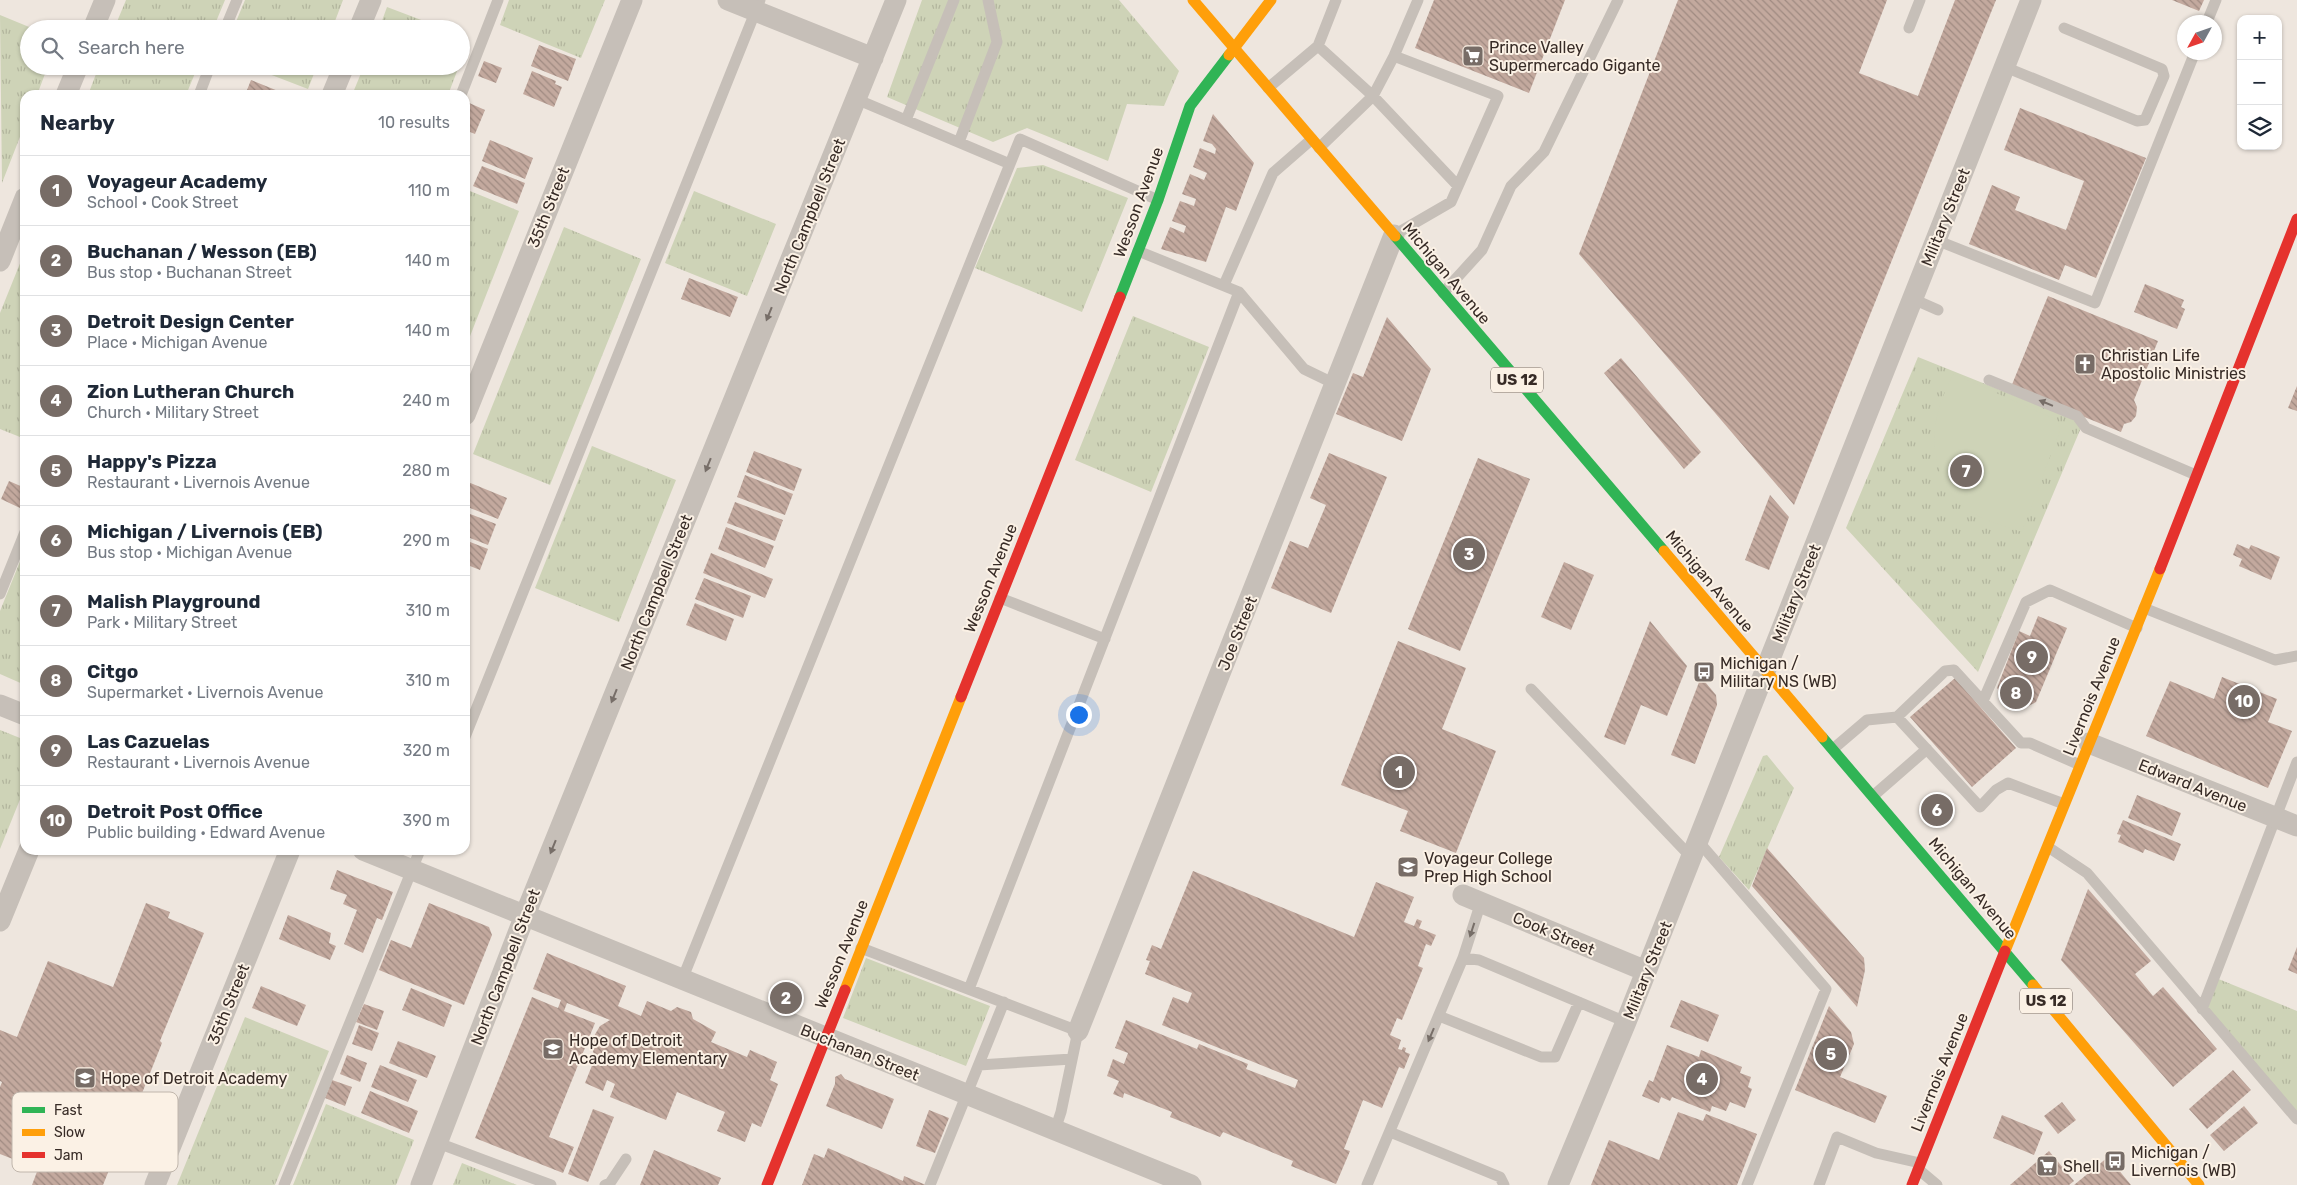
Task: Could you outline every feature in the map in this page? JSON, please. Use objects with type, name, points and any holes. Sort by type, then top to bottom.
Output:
[{"type":"main road","name":"Michigan Avenue","points":[[1193,0],[2005,951],[2199,1185]]},
{"type":"main road","name":"Wesson Avenue","points":[[767,1185],[1158,200],[1190,106],[1271,0]]},
{"type":"main road","name":"Livernois Avenue","points":[[1912,1185],[2088,743],[2137,628],[2297,219]]},
{"type":"street","points":[[97,20],[105,0]]},
{"type":"street","points":[[363,20],[371,0]]},
{"type":"street","name":"35th Street","points":[[470,403],[632,0]]},
{"type":"street","points":[[728,0],[757,5],[873,58]]},
{"type":"street","name":"North Campbell Street","points":[[421,1185],[525,915],[896,0]]},
{"type":"street","name":"Military Street","points":[[1558,1185],[1626,1022],[2031,0]]},
{"type":"street","points":[[68,90],[74,75]]},
{"type":"street","points":[[334,90],[340,75]]},
{"type":"street","points":[[0,261],[20,211]]},
{"type":"street","name":"Joe Street","points":[[1078,1031],[1394,235]]},
{"type":"street","points":[[0,704],[20,712]]},
{"type":"street","name":"Edward Avenue","points":[[2088,743],[2297,826]]},
{"type":"street","points":[[0,921],[26,855]]},
{"type":"street","name":"35th Street","points":[[178,1128],[288,855]]},
{"type":"street","name":"Buchanan Street","points":[[375,855],[1191,1185]]},
{"type":"street","name":"Cook Street","points":[[1472,899],[1646,971]]},
{"type":"street","name":"35th Street","points":[[155,1185],[160,1172]]},
{"type":"lane","points":[[229,20],[237,0]]},
{"type":"lane","points":[[470,72],[498,0]]},
{"type":"lane","points":[[906,120],[954,0]]},
{"type":"lane","points":[[959,142],[997,42],[988,0]]},
{"type":"lane","points":[[1268,88],[1318,46],[1336,0]]},
{"type":"lane","points":[[1224,285],[1273,173],[1315,143],[1373,96],[1394,56],[1418,0]]},
{"type":"lane","points":[[1443,293],[1482,250],[1511,186],[1544,152],[1618,0]]},
{"type":"lane","points":[[1909,28],[1920,0]]},
{"type":"lane","points":[[2210,15],[2216,0]]},
{"type":"lane","points":[[470,724],[757,5]]},
{"type":"lane","points":[[2005,67],[2137,121],[2145,120],[2164,76],[2162,69],[2064,28]]},
{"type":"lane","points":[[1318,46],[1373,96],[1458,186]]},
{"type":"lane","points":[[1394,56],[1498,96],[1451,202],[1394,235]]},
{"type":"lane","points":[[1936,240],[2096,303],[2192,60]]},
{"type":"lane","points":[[201,90],[207,75]]},
{"type":"lane","points":[[463,90],[469,75]]},
{"type":"lane","points":[[856,99],[1010,164]]},
{"type":"lane","points":[[682,980],[1020,139],[1158,200]]},
{"type":"lane","points":[[1138,251],[1239,292],[1304,369],[1335,384]]},
{"type":"lane","points":[[969,989],[1239,292]]},
{"type":"lane","points":[[1913,299],[1938,310]]},
{"type":"lane","points":[[1989,380],[2077,416],[2086,428],[2196,475]]},
{"type":"lane","points":[[0,594],[20,544]]},
{"type":"lane","points":[[1983,701],[2026,602],[2041,594],[2050,590],[2137,628]]},
{"type":"lane","points":[[1000,598],[1105,639]]},
{"type":"lane","points":[[2144,608],[2275,660],[2297,656]]},
{"type":"lane","points":[[1833,749],[1868,720],[1897,717],[1945,671],[1954,670],[2021,743],[2030,743],[2080,765]]},
{"type":"lane","points":[[1531,689],[1694,849],[1826,989],[1747,1185]]},
{"type":"lane","points":[[1897,717],[1980,807],[1996,790],[2008,783],[2064,804]]},
{"type":"lane","points":[[1873,796],[1927,749]]},
{"type":"lane","points":[[2202,1009],[2297,762]]},
{"type":"lane","points":[[2047,846],[2087,873],[2297,1120]]},
{"type":"lane","points":[[284,1185],[418,855]]},
{"type":"lane","points":[[1367,1185],[1463,958],[1472,899]]},
{"type":"lane","points":[[861,948],[1078,1031],[1056,1130]]},
{"type":"lane","points":[[1463,958],[1479,960],[1626,1022]]},
{"type":"lane","points":[[930,1185],[1004,1002]]},
{"type":"lane","points":[[1439,1016],[1540,1057],[1555,1057],[1579,1002]]},
{"type":"lane","points":[[979,1066],[1072,1060]]},
{"type":"lane","points":[[1390,1132],[1500,1177],[1504,1185]]},
{"type":"lane","points":[[1819,1185],[1837,1138],[1876,1153],[1919,1166],[1937,1185]]},
{"type":"lane","points":[[438,1143],[551,1185]]},
{"type":"lane","points":[[605,1185],[610,1183],[626,1159]]},
{"type":"green space","points":[[126,0],[225,0],[217,20],[118,20]]},
{"type":"green space","points":[[245,0],[343,0],[335,20],[237,20]]},
{"type":"green space","points":[[509,0],[605,0],[581,58],[500,25]]},
{"type":"green space","points":[[922,0],[1119,0],[1179,71],[1164,106],[1127,104],[1108,161],[1027,128],[993,142],[887,97]]},
{"type":"green space","points":[[387,7],[421,20],[382,20]]},
{"type":"green space","points":[[0,15],[20,23],[20,75],[45,75],[39,90],[20,90],[20,137],[2,183]]},
{"type":"green space","points":[[96,75],[194,75],[188,90],[90,90]]},
{"type":"green space","points":[[271,75],[313,75],[308,89]]},
{"type":"green space","points":[[360,75],[456,75],[450,90],[354,90]]},
{"type":"green space","points":[[1043,165],[1128,198],[1082,312],[975,268],[1017,168]]},
{"type":"green space","points":[[470,191],[519,211],[470,336]]},
{"type":"green space","points":[[694,191],[776,224],[747,296],[665,263]]},
{"type":"green space","points":[[564,227],[641,259],[550,485],[473,454]]},
{"type":"green space","points":[[20,263],[20,437],[0,429],[0,313]]},
{"type":"green space","points":[[1133,316],[1209,347],[1151,492],[1075,460]]},
{"type":"green space","points":[[1918,357],[2083,423],[1978,672],[1846,528]]},
{"type":"green space","points":[[1953,374],[2057,420],[2060,430],[2022,532],[1974,514],[1959,503],[1944,482],[1936,458],[1936,421],[1945,391]]},
{"type":"green space","points":[[592,446],[676,480],[619,622],[535,588]]},
{"type":"green space","points":[[20,561],[20,683],[0,674],[0,611]]},
{"type":"green space","points":[[0,730],[20,738],[20,799],[0,849]]},
{"type":"green space","points":[[1767,755],[1794,788],[1749,890],[1719,857],[1763,756]]},
{"type":"green space","points":[[866,958],[990,1006],[966,1066],[843,1018]]},
{"type":"green space","points":[[2216,978],[2297,1011],[2297,1121],[2204,1009]]},
{"type":"green space","points":[[245,1017],[329,1051],[275,1185],[177,1185]]},
{"type":"green space","points":[[326,1104],[414,1140],[396,1185],[293,1185]]},
{"type":"green space","points":[[462,1163],[517,1185],[453,1185]]},
{"type":"building","points":[[1434,0],[1565,0],[1529,93],[1415,48]]},
{"type":"building","points":[[1678,0],[1887,0],[1859,73],[1918,96],[1955,0],[1996,0],[1794,505],[1579,254]]},
{"type":"building","points":[[2172,0],[2204,0],[2199,11]]},
{"type":"building","points":[[539,45],[576,59],[568,81],[531,66]]},
{"type":"building","points":[[484,61],[502,68],[496,83],[478,76]]},
{"type":"building","points":[[532,71],[556,81],[555,84],[562,87],[554,107],[523,94]]},
{"type":"building","points":[[251,80],[276,90],[247,90]]},
{"type":"building","points":[[470,103],[485,110],[475,134],[470,132]]},
{"type":"building","points":[[2020,108],[2146,158],[2096,278],[2065,265],[2059,280],[1969,244],[1992,185],[2020,197],[2015,210],[2066,230],[2084,181],[2004,150]]},
{"type":"building","points":[[1213,114],[1254,163],[1236,211],[1226,207],[1206,262],[1161,249],[1170,227],[1184,233],[1186,226],[1172,221],[1180,201],[1194,206],[1196,199],[1182,194],[1190,174],[1204,180],[1207,173],[1193,167],[1200,148],[1215,154],[1216,149],[1212,144],[1203,141]]},
{"type":"building","points":[[490,140],[533,158],[525,179],[482,161]]},
{"type":"building","points":[[482,166],[525,183],[517,204],[473,186]]},
{"type":"building","points":[[689,278],[738,297],[730,317],[681,299]]},
{"type":"building","points":[[2145,284],[2184,300],[2181,307],[2185,309],[2177,329],[2134,312]]},
{"type":"building","name":"Christian Life Apostolic Ministries","points":[[2048,296],[2158,341],[2134,400],[2137,407],[2136,416],[2131,422],[2124,424],[2121,432],[2011,387]]},
{"type":"building","points":[[1387,317],[1431,369],[1402,441],[1336,414],[1353,373],[1363,377]]},
{"type":"building","points":[[1621,358],[1701,452],[1684,469],[1604,373]]},
{"type":"building","points":[[2297,386],[2297,411],[2288,408]]},
{"type":"building","points":[[754,451],[802,469],[794,491],[746,472]]},
{"type":"building","points":[[1329,453],[1387,477],[1331,613],[1271,588],[1290,541],[1308,548],[1326,505],[1310,498]]},
{"type":"building","points":[[1478,458],[1530,479],[1460,651],[1408,629]]},
{"type":"building","points":[[745,475],[793,494],[785,515],[737,497]]},
{"type":"building","points":[[9,481],[20,486],[20,508],[1,499]]},
{"type":"building","points":[[470,483],[507,498],[498,519],[470,508]]},
{"type":"building","points":[[1770,495],[1789,517],[1769,570],[1745,560]]},
{"type":"building","points":[[735,502],[783,520],[775,541],[727,523]]},
{"type":"building","points":[[470,514],[496,524],[488,545],[470,538]]},
{"type":"building","points":[[726,527],[774,546],[765,568],[718,549]]},
{"type":"building","points":[[470,542],[488,549],[480,570],[470,566]]},
{"type":"building","points":[[2237,544],[2249,549],[2251,545],[2280,557],[2271,580],[2239,566],[2242,559],[2233,555]]},
{"type":"building","points":[[711,553],[773,579],[765,598],[703,573]]},
{"type":"building","points":[[1564,562],[1594,575],[1571,630],[1541,617]]},
{"type":"building","points":[[704,578],[751,596],[743,618],[695,599]]},
{"type":"building","points":[[695,603],[734,619],[726,641],[686,625]]},
{"type":"building","points":[[2038,616],[2067,628],[2036,702],[2021,710],[2012,707],[1997,688],[2019,631],[2030,636]]},
{"type":"building","points":[[1650,621],[1687,666],[1667,716],[1641,705],[1625,745],[1604,737]]},
{"type":"building","points":[[1398,641],[1466,668],[1442,729],[1496,751],[1456,853],[1400,831],[1408,811],[1341,785]]},
{"type":"building","points":[[1701,677],[1716,695],[1717,705],[1695,764],[1671,755]]},
{"type":"building","points":[[2222,677],[2277,699],[2268,722],[2292,731],[2268,788],[2146,736],[2170,681],[2214,699]]},
{"type":"building","points":[[1955,678],[2016,748],[1972,787],[1910,717]]},
{"type":"building","points":[[2137,795],[2181,813],[2172,836],[2128,818]]},
{"type":"building","points":[[2123,820],[2181,844],[2174,861],[2145,849],[2143,853],[2118,842],[2121,835],[2117,834]]},
{"type":"building","points":[[1767,848],[1864,958],[1865,970],[1857,1007],[1752,886]]},
{"type":"building","points":[[337,870],[393,892],[382,920],[377,918],[363,953],[344,944],[357,910],[343,904],[347,895],[330,889]]},
{"type":"building","points":[[1193,871],[1354,937],[1376,882],[1414,897],[1404,922],[1414,926],[1417,919],[1422,921],[1419,928],[1436,935],[1431,946],[1426,944],[1418,966],[1423,968],[1402,1020],[1397,1018],[1390,1035],[1401,1040],[1398,1049],[1406,1048],[1405,1052],[1410,1054],[1404,1069],[1399,1067],[1382,1108],[1363,1100],[1344,1149],[1350,1151],[1336,1184],[1291,1166],[1293,1161],[1223,1132],[1220,1137],[1170,1117],[1172,1112],[1124,1093],[1123,1098],[1113,1094],[1119,1081],[1107,1076],[1113,1059],[1124,1064],[1128,1053],[1115,1048],[1126,1020],[1197,1049],[1199,1044],[1248,1064],[1246,1069],[1295,1088],[1298,1080],[1162,1025],[1173,997],[1188,1003],[1192,993],[1145,974],[1150,961],[1146,960],[1152,945],[1161,949]]},
{"type":"building","points":[[2088,889],[2151,961],[2135,974],[2153,996],[2163,987],[2217,1049],[2173,1087],[2061,960]]},
{"type":"building","points":[[146,903],[170,912],[168,918],[204,933],[160,1041],[162,1043],[143,1092],[12,1092],[12,1159],[0,1154],[0,1087],[2,1082],[0,1081],[0,1030],[17,1037],[48,961],[113,987]]},
{"type":"building","points":[[429,903],[489,927],[492,935],[464,1005],[379,970],[391,940],[411,948]]},
{"type":"building","points":[[288,915],[331,933],[329,943],[336,946],[330,960],[279,939]]},
{"type":"building","points":[[2297,947],[2297,974],[2288,970]]},
{"type":"building","points":[[547,953],[626,986],[618,1006],[641,1016],[647,1001],[671,1011],[677,1007],[691,1012],[693,1019],[716,1032],[711,1042],[747,1057],[750,1050],[777,1062],[770,1080],[778,1084],[761,1127],[752,1123],[745,1142],[717,1131],[725,1112],[677,1092],[666,1120],[610,1097],[615,1084],[607,1080],[603,1091],[585,1083],[595,1058],[592,1048],[594,1036],[600,1026],[610,1020],[567,1003],[564,1011],[595,1023],[549,1137],[574,1147],[563,1173],[475,1138],[532,997],[558,1008],[561,1000],[533,989]]},
{"type":"building","points":[[261,986],[306,1005],[297,1026],[252,1008]]},
{"type":"building","points":[[411,988],[452,1005],[444,1027],[402,1010]]},
{"type":"building","points":[[1681,1000],[1719,1015],[1708,1042],[1670,1027]]},
{"type":"building","points":[[364,1004],[384,1011],[377,1030],[356,1022]]},
{"type":"building","points":[[1829,1006],[1851,1032],[1854,1044],[1840,1077],[1887,1096],[1875,1123],[1795,1090]]},
{"type":"building","points":[[359,1025],[379,1033],[372,1051],[352,1044]]},
{"type":"building","points":[[398,1041],[436,1056],[427,1078],[389,1063]]},
{"type":"building","points":[[1667,1045],[1699,1057],[1701,1050],[1742,1067],[1740,1073],[1751,1077],[1748,1087],[1752,1089],[1745,1108],[1730,1102],[1726,1111],[1712,1106],[1710,1112],[1672,1097],[1670,1101],[1661,1097],[1659,1103],[1642,1096],[1649,1080],[1653,1082]]},
{"type":"building","points":[[347,1055],[367,1063],[360,1082],[340,1074]]},
{"type":"building","points":[[380,1065],[417,1080],[408,1102],[371,1087]]},
{"type":"building","points":[[2233,1070],[2251,1090],[2207,1129],[2189,1109]]},
{"type":"building","points":[[841,1074],[845,1079],[894,1099],[882,1129],[826,1106],[835,1084],[835,1077]]},
{"type":"building","points":[[332,1080],[352,1087],[345,1106],[325,1098]]},
{"type":"building","points":[[370,1091],[418,1111],[409,1133],[361,1113]]},
{"type":"building","points":[[2062,1102],[2076,1120],[2058,1134],[2044,1116]]},
{"type":"building","points":[[2244,1106],[2258,1123],[2224,1151],[2210,1135]]},
{"type":"building","points":[[593,1109],[614,1117],[588,1182],[568,1174]]},
{"type":"building","points":[[929,1110],[949,1118],[935,1153],[916,1146]]},
{"type":"building","points":[[1678,1112],[1703,1121],[1706,1114],[1757,1134],[1737,1185],[1591,1185],[1609,1140],[1659,1160]]},
{"type":"building","points":[[2002,1115],[2043,1132],[2034,1155],[1993,1138]]},
{"type":"building","points":[[828,1148],[903,1181],[904,1176],[926,1185],[802,1185],[814,1154],[824,1158]]},
{"type":"building","points":[[654,1150],[721,1178],[718,1185],[640,1185]]},
{"type":"building","name":"Shell","points":[[2049,1151],[2074,1181],[2069,1185],[2010,1185]]},
{"type":"building","points":[[2108,1157],[2131,1185],[2074,1185]]},
{"type":"building","points":[[37,1172],[108,1172],[103,1185],[32,1185]]},
{"type":"traffic: fast","points":[[1120,297],[1158,200],[1190,106],[1229,55]]},
{"type":"traffic: fast","points":[[1395,236],[1664,551]]},
{"type":"traffic: fast","points":[[1822,737],[2033,985]]},
{"type":"traffic: slow","points":[[1193,0],[1395,236]]},
{"type":"traffic: slow","points":[[1229,55],[1271,0]]},
{"type":"traffic: slow","points":[[1664,551],[1822,737]]},
{"type":"traffic: slow","points":[[2005,951],[2160,569]]},
{"type":"traffic: slow","points":[[845,990],[961,697]]},
{"type":"traffic: slow","points":[[2033,985],[2199,1185]]},
{"type":"traffic: jam","points":[[2160,569],[2297,219]]},
{"type":"traffic: jam","points":[[961,697],[1120,297]]},
{"type":"traffic: jam","points":[[1912,1185],[2005,951]]},
{"type":"traffic: jam","points":[[767,1185],[845,990]]},
{"type":"place","name":"Prince Valley Supermercado Gigante","points":[[1473,56]]},
{"type":"place","name":"Christian Life Apostolic Ministries","points":[[2085,364]]},
{"type":"place","name":"Malish Playground","points":[[1966,471]]},
{"type":"place","name":"Detroit Design Center","points":[[1469,554]]},
{"type":"place","name":"Las Cazuelas","points":[[2032,657]]},
{"type":"place","name":"Michigan / Military NS (WB)","points":[[1704,672]]},
{"type":"place","name":"Citgo","points":[[2016,693]]},
{"type":"place","name":"Detroit Post Office","points":[[2244,701]]},
{"type":"place","name":"Voyageur Academy","points":[[1399,772]]},
{"type":"place","name":"Michigan / Livernois (EB)","points":[[1937,810]]},
{"type":"place","name":"Voyageur College Prep High School","points":[[1408,867]]},
{"type":"place","name":"Buchanan / Wesson (EB)","points":[[786,998]]},
{"type":"place","name":"Hope of Detroit Academy Elementary","points":[[553,1049]]},
{"type":"place","name":"Happy's Pizza","points":[[1831,1054]]},
{"type":"place","name":"Hope of Detroit Academy","points":[[85,1078]]},
{"type":"place","name":"Zion Lutheran Church","points":[[1702,1079]]},
{"type":"place","name":"Michigan / Livernois (WB)","points":[[2115,1161]]},
{"type":"place","name":"Shell","points":[[2047,1166]]}]
